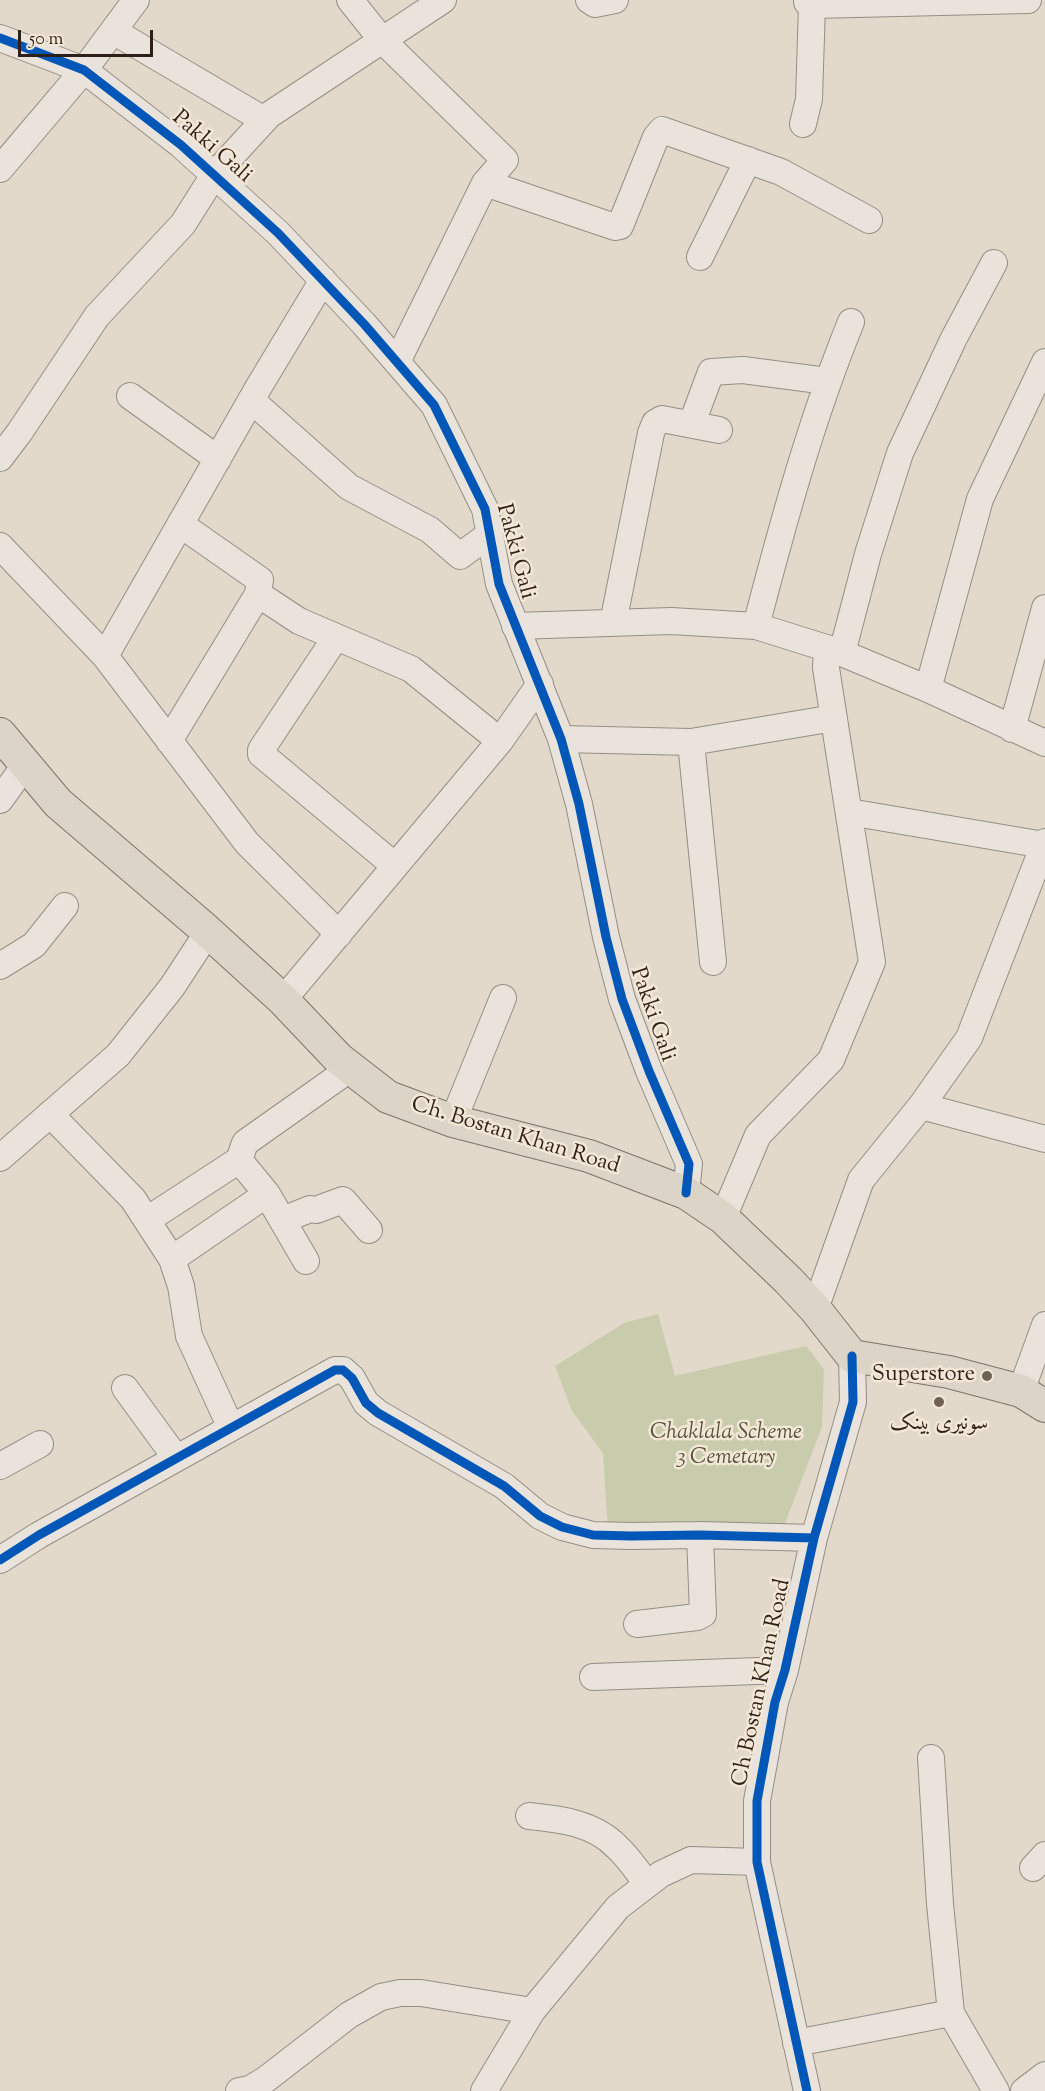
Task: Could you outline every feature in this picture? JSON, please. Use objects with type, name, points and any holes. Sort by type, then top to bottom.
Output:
[{"type":"main road","name":"Ch. Bostan Khan Road","points":[[0,734],[58,803],[283,1000],[339,1059],[388,1097],[453,1121],[589,1156],[686,1193],[723,1218],[815,1309],[852,1356]]},
{"type":"main road","points":[[852,1356],[949,1372],[1033,1398]]},
{"type":"street","points":[[0,169],[84,70],[136,0]]},
{"type":"street","points":[[350,0],[382,40],[505,160],[485,183],[397,362]]},
{"type":"street","points":[[0,458],[97,316],[183,224],[214,175],[269,114],[443,0]]},
{"type":"street","points":[[589,0],[595,4],[615,0]]},
{"type":"street","points":[[803,124],[809,99],[809,3],[1028,0]]},
{"type":"street","points":[[113,31],[264,120]]},
{"type":"street","name":"Pakki Gali","points":[[0,38],[84,70],[181,145],[278,233],[434,405],[485,509],[499,584],[561,739],[579,804],[606,937],[622,999],[649,1071],[689,1164],[686,1193]]},
{"type":"street","points":[[485,183],[615,227],[620,226],[656,137],[662,129],[781,172],[869,220]]},
{"type":"street","points":[[700,257],[748,160]]},
{"type":"street","points":[[723,1218],[759,1135],[831,1060],[872,962],[826,668],[868,554],[900,453],[954,338],[994,262]]},
{"type":"street","points":[[105,656],[251,400],[323,280]]},
{"type":"street","points":[[756,626],[782,528],[827,381],[851,322]]},
{"type":"street","points":[[928,688],[980,499],[1045,362]]},
{"type":"street","points":[[692,423],[711,372],[743,370],[827,381]]},
{"type":"street","points":[[130,396],[218,459]]},
{"type":"street","points":[[251,400],[350,487],[430,530],[460,556],[490,534]]},
{"type":"street","points":[[613,623],[651,433],[655,423],[662,419],[719,430]]},
{"type":"street","points":[[170,741],[258,594],[260,580],[180,524]]},
{"type":"street","points":[[0,546],[105,656],[248,843],[339,934]]},
{"type":"street","points":[[258,594],[299,621],[411,669],[500,741]]},
{"type":"street","points":[[1012,729],[1045,608]]},
{"type":"street","points":[[515,626],[671,621],[756,626],[834,651],[928,688],[1045,743]]},
{"type":"street","points":[[336,637],[261,753],[395,866]]},
{"type":"street","points":[[283,1000],[500,741],[540,684]]},
{"type":"street","points":[[561,739],[691,742],[834,718]]},
{"type":"street","points":[[691,742],[713,962]]},
{"type":"street","points":[[0,800],[26,764]]},
{"type":"street","points":[[815,1309],[861,1180],[921,1106],[969,1038],[1044,844],[849,812]]},
{"type":"street","points":[[0,966],[34,945],[65,906]]},
{"type":"street","points":[[0,1158],[118,1055],[172,987],[208,932]]},
{"type":"street","points":[[453,1121],[503,998]]},
{"type":"street","points":[[147,1220],[239,1160],[245,1143],[351,1068]]},
{"type":"street","points":[[921,1106],[1045,1139]]},
{"type":"street","points":[[50,1114],[133,1199],[172,1259],[182,1286],[189,1336],[231,1428]]},
{"type":"street","points":[[239,1160],[267,1194],[306,1261]]},
{"type":"street","points":[[172,1259],[267,1194]]},
{"type":"street","points":[[283,1220],[310,1209],[316,1210],[343,1200],[369,1230]]},
{"type":"street","points":[[1033,1398],[1045,1325]]},
{"type":"street","name":"Ch Bostan Khan Road","points":[[807,2091],[757,1862],[757,1802],[775,1702],[785,1670],[814,1538],[853,1402],[852,1356]]},
{"type":"street","points":[[0,1560],[39,1535],[335,1370],[343,1370],[352,1378],[366,1403],[378,1413],[504,1486],[540,1516],[562,1527],[593,1534],[631,1536],[814,1538]]},
{"type":"street","points":[[125,1388],[176,1458]]},
{"type":"street","points":[[0,1466],[40,1444]]},
{"type":"street","points":[[637,1624],[697,1617],[703,1614],[700,1535]]},
{"type":"street","points":[[593,1677],[785,1670]]},
{"type":"street","points":[[931,1758],[940,1904],[951,2013],[996,2091]]},
{"type":"street","points":[[529,1816],[561,1819],[588,1827],[616,1845],[647,1884]]},
{"type":"street","points":[[484,2091],[532,2012],[618,1907],[662,1874],[691,1860],[757,1862]]},
{"type":"street","points":[[239,2091],[250,2089],[265,2080],[349,2015],[381,1997],[400,1993],[421,1993],[532,2012]]},
{"type":"street","points":[[796,2043],[951,2013]]},
{"type":"street","points":[[1024,2091],[1045,2075]]},
{"type":"green space","name":"Chaklala Scheme 3 Cemetary","points":[[658,1314],[675,1376],[806,1346],[824,1369],[822,1427],[784,1526],[608,1531],[603,1453],[572,1411],[555,1366],[624,1323]]},
{"type":"cycle path","points":[[0,38],[84,70],[181,145],[278,233],[364,324],[434,405],[485,509],[499,584],[561,739],[579,804],[606,937],[622,999],[649,1071],[689,1164],[686,1193]]},
{"type":"cycle path","points":[[807,2091],[757,1862],[757,1801],[775,1702],[785,1670],[814,1538],[853,1402],[852,1356]]},
{"type":"cycle path","points":[[0,1560],[39,1535],[335,1370],[343,1370],[352,1378],[366,1403],[378,1413],[504,1486],[540,1516],[562,1527],[593,1535],[814,1538]]},
{"type":"place","name":"Superstore","points":[[987,1376]]},
{"type":"place","name":"سونیری بینک","points":[[939,1402]]}]
